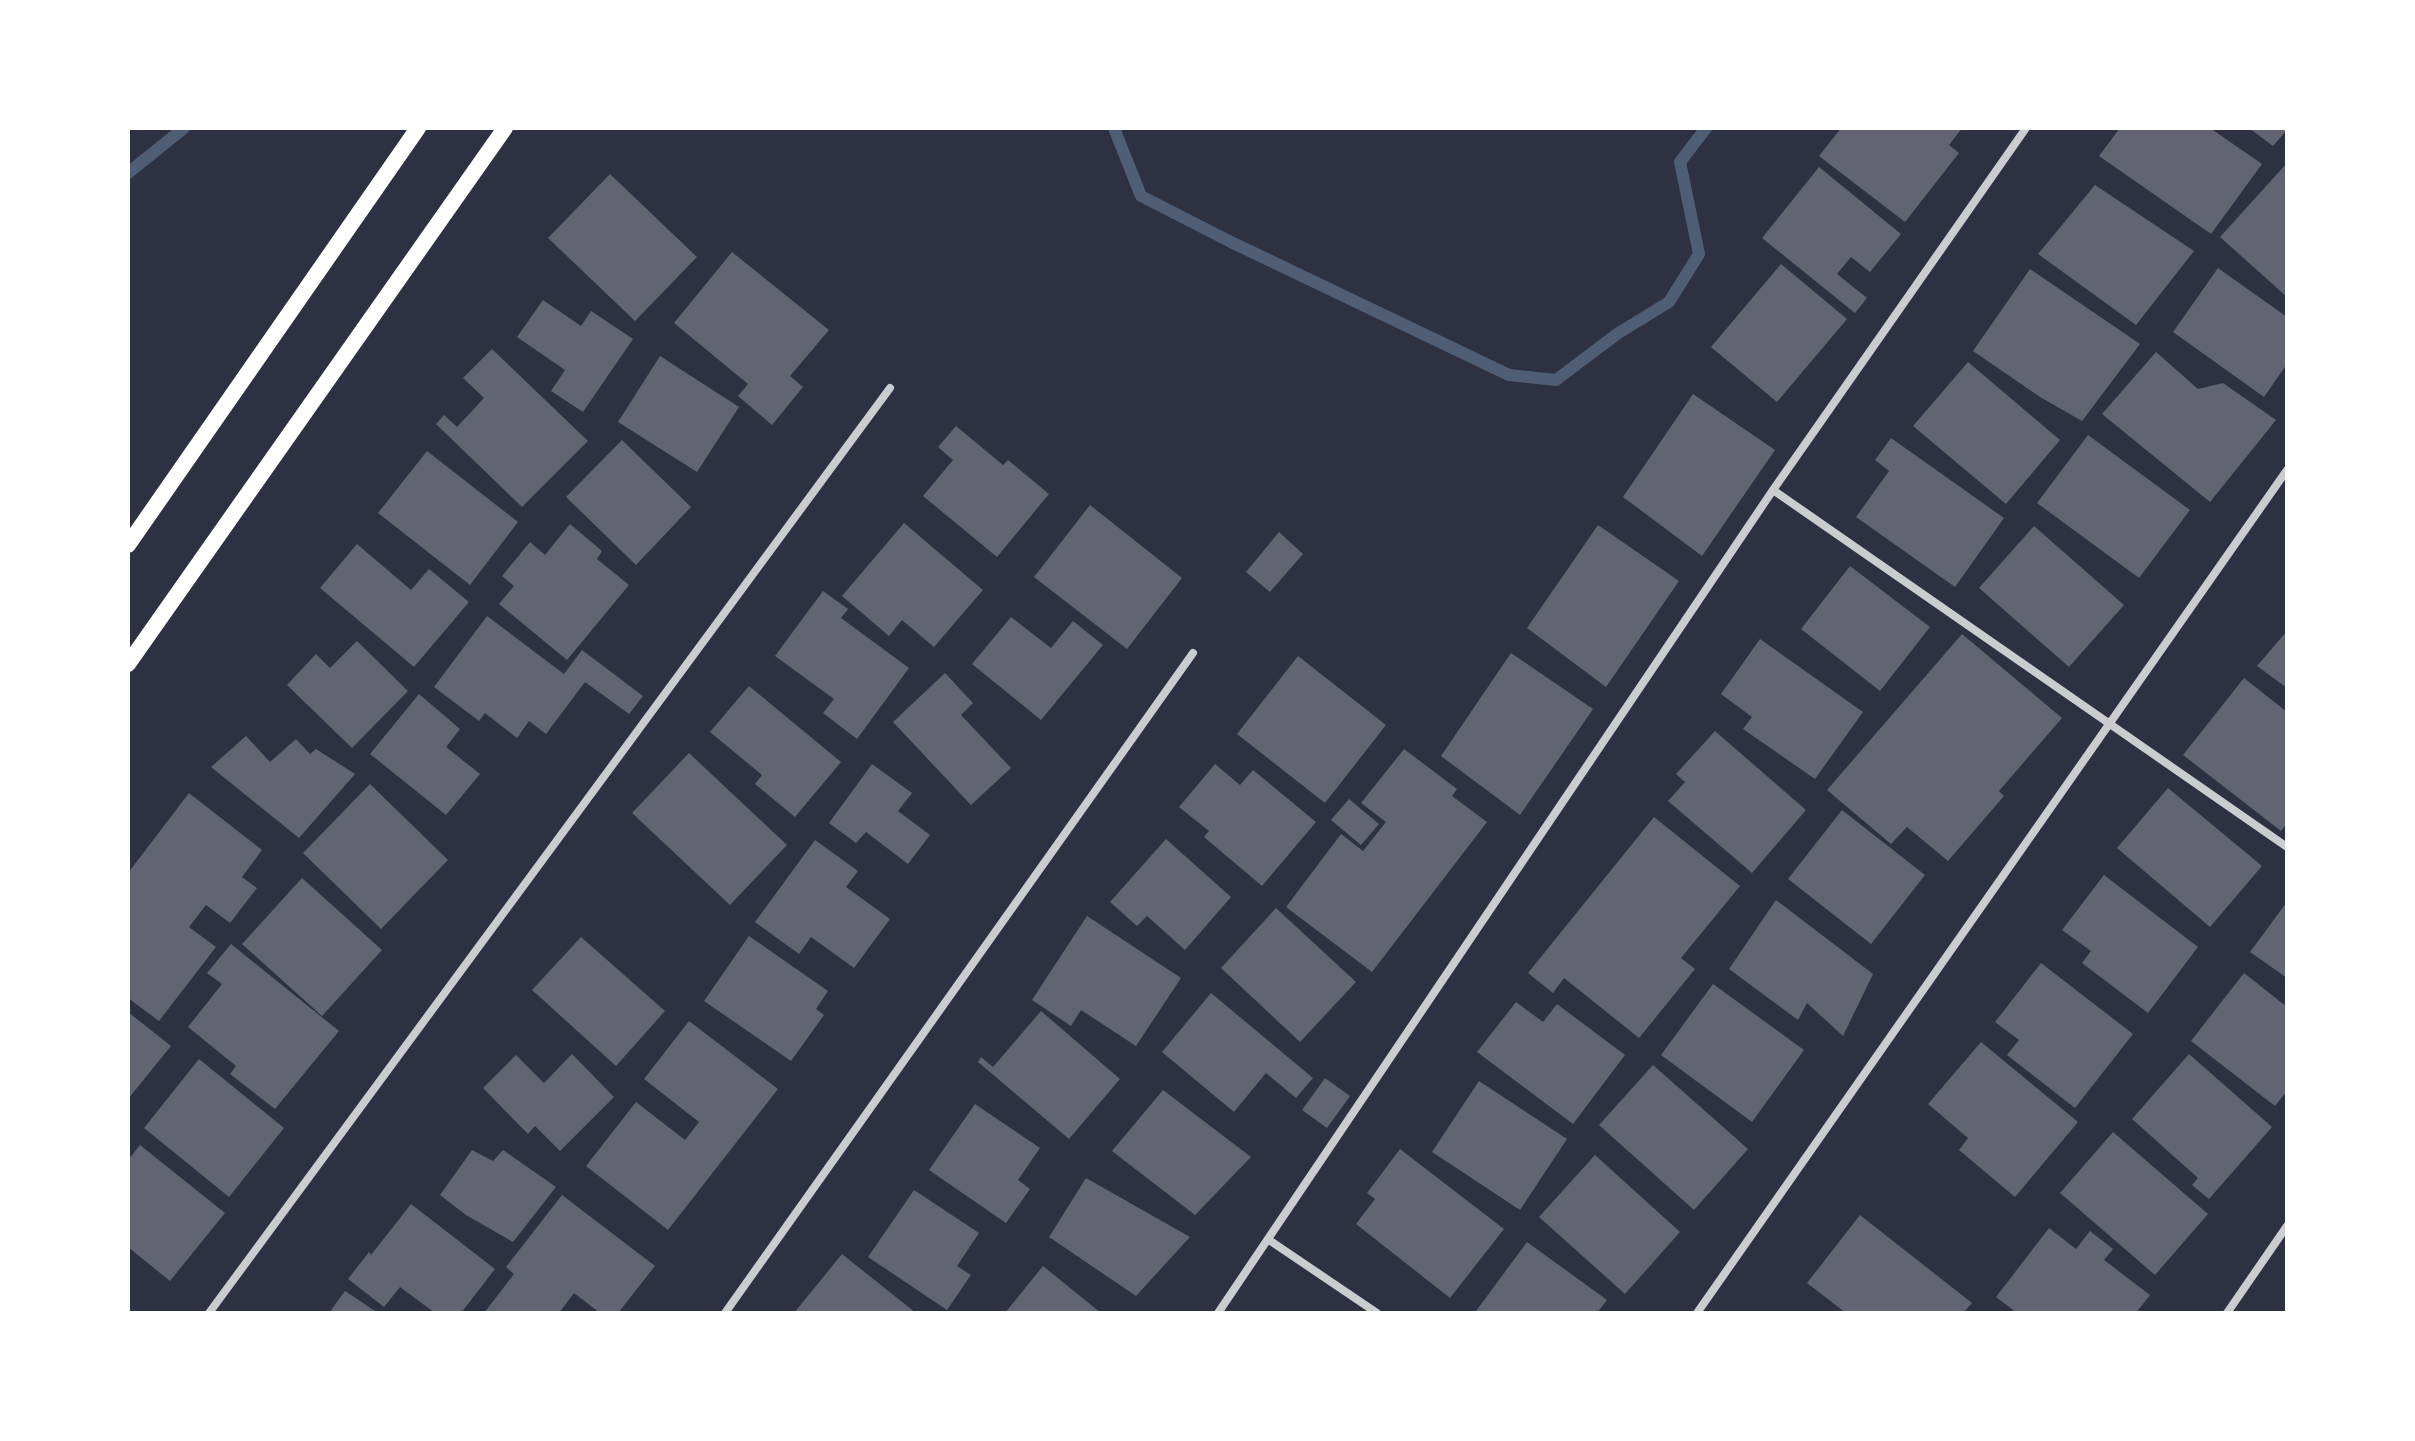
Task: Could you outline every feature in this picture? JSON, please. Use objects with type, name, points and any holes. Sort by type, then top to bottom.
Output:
[{"type":"main road","points":[[128,545],[418,128]]},
{"type":"main road","points":[[128,664],[505,128]]},
{"type":"street","points":[[1218,1313],[1773,490],[2026,128]]},
{"type":"street","points":[[209,1313],[890,388]]},
{"type":"street","points":[[1697,1313],[2287,470]]},
{"type":"street","points":[[1773,490],[2287,847]]},
{"type":"street","points":[[725,1313],[1193,653]]},
{"type":"street","points":[[2227,1313],[2287,1226]]},
{"type":"street","points":[[1269,1240],[1377,1313]]},
{"type":"building","points":[[1841,128],[1962,128],[1949,145],[1959,153],[1905,222],[1819,156]]},
{"type":"building","points":[[2120,128],[2210,128],[2262,164],[2211,234],[2099,156]]},
{"type":"building","points":[[2249,128],[2287,128],[2287,130],[2273,146]]},
{"type":"building","points":[[2287,163],[2287,297],[2220,237]]},
{"type":"building","points":[[1819,167],[1901,234],[1870,272],[1851,257],[1837,274],[1867,298],[1855,313],[1762,238]]},
{"type":"building","points":[[610,174],[697,257],[635,321],[548,238]]},
{"type":"building","points":[[2095,185],[2194,251],[2136,325],[2038,254]]},
{"type":"building","points":[[732,252],[829,330],[790,376],[803,387],[772,425],[738,396],[748,384],[674,323]]},
{"type":"building","points":[[1781,264],[1847,319],[1777,402],[1711,347]]},
{"type":"building","points":[[2218,268],[2287,317],[2287,364],[2264,397],[2173,332]]},
{"type":"building","points":[[2030,269],[2140,344],[2082,421],[2040,397],[1973,351]]},
{"type":"building","points":[[543,300],[581,326],[591,311],[633,339],[583,412],[551,391],[565,370],[517,337]]},
{"type":"building","points":[[492,349],[588,441],[522,507],[436,424],[444,415],[457,427],[484,398],[463,378]]},
{"type":"building","points":[[2156,352],[2198,389],[2223,383],[2276,420],[2210,502],[2102,414]]},
{"type":"building","points":[[660,356],[739,407],[697,472],[618,422]]},
{"type":"building","points":[[1968,362],[2060,440],[2006,504],[1913,426]]},
{"type":"building","points":[[1693,394],[1775,450],[1702,556],[1623,497]]},
{"type":"building","points":[[956,426],[1003,465],[1008,460],[1049,494],[997,557],[923,496],[953,460],[938,447]]},
{"type":"building","points":[[2088,435],[2190,510],[2139,578],[2037,503]]},
{"type":"building","points":[[1891,438],[2004,518],[1955,587],[1856,517],[1889,471],[1875,460]]},
{"type":"building","points":[[622,440],[691,507],[636,565],[566,497]]},
{"type":"building","points":[[427,451],[518,522],[470,585],[378,513]]},
{"type":"building","points":[[1090,505],[1182,578],[1127,649],[1034,577]]},
{"type":"building","points":[[904,523],[983,590],[934,647],[902,620],[889,636],[842,596]]},
{"type":"building","points":[[570,524],[602,551],[597,559],[629,585],[567,660],[499,604],[514,586],[502,576],[530,542],[545,555]]},
{"type":"building","points":[[1598,525],[1679,581],[1606,687],[1527,628]]},
{"type":"building","points":[[2034,526],[2124,605],[2069,667],[1979,588]]},
{"type":"building","points":[[1279,532],[1303,554],[1270,592],[1246,572]]},
{"type":"building","points":[[357,544],[411,590],[429,569],[469,602],[414,667],[320,588]]},
{"type":"building","points":[[1850,566],[1930,627],[1880,691],[1801,629]]},
{"type":"building","points":[[823,591],[848,609],[841,618],[909,668],[857,739],[823,713],[834,699],[775,656]]},
{"type":"building","points":[[487,616],[564,674],[582,650],[643,696],[629,714],[585,682],[546,734],[529,721],[517,738],[485,713],[479,721],[434,687]]},
{"type":"building","points":[[1011,617],[1051,648],[1073,621],[1103,645],[1041,720],[972,664]]},
{"type":"building","points":[[2287,631],[2287,688],[2257,666]]},
{"type":"building","points":[[1962,634],[2062,718],[1999,791],[2004,796],[1948,861],[1907,827],[1891,844],[1827,790]]},
{"type":"building","points":[[1760,639],[1863,712],[1815,779],[1743,729],[1752,717],[1721,694]]},
{"type":"building","points":[[357,641],[408,691],[352,748],[287,685],[316,654],[330,668]]},
{"type":"building","points":[[1511,653],[1593,709],[1520,815],[1441,756]]},
{"type":"building","points":[[1298,656],[1386,725],[1325,803],[1237,734]]},
{"type":"building","points":[[945,673],[973,703],[961,715],[1011,768],[971,805],[893,722]]},
{"type":"building","points":[[2244,678],[2287,712],[2287,823],[2281,831],[2183,755]]},
{"type":"building","points":[[749,686],[841,762],[795,817],[755,784],[762,775],[710,732]]},
{"type":"building","points":[[419,694],[460,729],[446,747],[480,774],[446,815],[370,754]]},
{"type":"building","points":[[1715,731],[1806,810],[1752,873],[1668,801],[1685,782],[1676,774]]},
{"type":"building","points":[[246,736],[270,762],[296,739],[310,754],[316,749],[355,774],[299,838],[211,767]]},
{"type":"building","points":[[1404,749],[1457,789],[1452,796],[1487,822],[1372,972],[1286,907],[1341,834],[1363,851],[1386,822],[1361,803]]},
{"type":"building","points":[[689,753],[787,845],[730,905],[632,813]]},
{"type":"building","points":[[872,764],[912,793],[898,811],[930,835],[908,864],[866,832],[856,843],[829,823]]},
{"type":"building","points":[[1215,764],[1240,785],[1253,770],[1316,822],[1262,886],[1204,837],[1209,831],[1179,807]]},
{"type":"building","points":[[370,784],[448,860],[381,929],[303,853]]},
{"type":"building","points":[[2168,788],[2262,866],[2210,927],[2117,848]]},
{"type":"building","points":[[189,793],[262,850],[242,877],[257,888],[230,923],[206,905],[189,927],[216,947],[159,1021],[128,998],[128,873]]},
{"type":"building","points":[[1349,799],[1379,824],[1361,845],[1331,820]]},
{"type":"building","points":[[1842,810],[1925,875],[1871,944],[1788,879]]},
{"type":"building","points":[[1654,817],[1740,886],[1681,958],[1695,969],[1639,1038],[1564,978],[1553,993],[1528,973]]},
{"type":"building","points":[[1166,839],[1231,897],[1185,950],[1147,916],[1137,926],[1110,902]]},
{"type":"building","points":[[815,840],[858,871],[846,887],[890,919],[854,968],[811,937],[799,954],[755,922]]},
{"type":"building","points":[[2104,875],[2198,947],[2148,1013],[2082,963],[2091,951],[2062,930]]},
{"type":"building","points":[[302,878],[382,950],[322,1016],[242,944]]},
{"type":"building","points":[[1776,900],[1873,974],[1843,1036],[1807,1003],[1798,1020],[1729,969]]},
{"type":"building","points":[[2287,902],[2287,978],[2250,952]]},
{"type":"building","points":[[1276,908],[1356,982],[1300,1042],[1221,968]]},
{"type":"building","points":[[1087,916],[1181,978],[1136,1046],[1081,1010],[1071,1026],[1032,1000]]},
{"type":"building","points":[[749,936],[828,991],[816,1009],[824,1015],[791,1061],[704,1001]]},
{"type":"building","points":[[581,937],[665,1011],[616,1066],[532,990]]},
{"type":"building","points":[[231,944],[339,1031],[275,1109],[230,1074],[236,1066],[188,1027],[222,984],[207,973]]},
{"type":"building","points":[[2041,963],[2133,1034],[2075,1108],[2007,1055],[2019,1040],[1995,1022]]},
{"type":"building","points":[[2244,973],[2287,1007],[2287,1091],[2275,1106],[2191,1041]]},
{"type":"building","points":[[1713,984],[1804,1050],[1752,1122],[1661,1055]]},
{"type":"building","points":[[1211,993],[1313,1078],[1296,1098],[1266,1073],[1234,1112],[1162,1052]]},
{"type":"building","points":[[1516,1002],[1543,1022],[1557,1004],[1625,1055],[1573,1124],[1477,1052]]},
{"type":"building","points":[[1041,1011],[1120,1079],[1069,1139],[978,1062],[981,1057],[993,1067]]},
{"type":"building","points":[[128,1012],[171,1046],[128,1099]]},
{"type":"building","points":[[689,1021],[778,1089],[668,1230],[586,1166],[636,1102],[685,1140],[699,1122],[644,1079]]},
{"type":"building","points":[[1981,1042],[2078,1122],[2015,1197],[1959,1150],[1968,1138],[1928,1104]]},
{"type":"building","points":[[572,1054],[614,1097],[560,1151],[535,1126],[528,1134],[483,1088],[516,1055],[544,1083]]},
{"type":"building","points":[[2189,1054],[2272,1127],[2209,1199],[2192,1185],[2198,1178],[2132,1119]]},
{"type":"building","points":[[199,1059],[284,1128],[229,1197],[144,1128]]},
{"type":"building","points":[[1653,1065],[1748,1149],[1694,1210],[1599,1125]]},
{"type":"building","points":[[1325,1078],[1350,1096],[1327,1128],[1302,1110]]},
{"type":"building","points":[[1479,1081],[1567,1139],[1520,1210],[1432,1152]]},
{"type":"building","points":[[1163,1090],[1251,1157],[1195,1215],[1112,1151]]},
{"type":"building","points":[[975,1104],[1040,1148],[1018,1180],[1030,1189],[1006,1223],[929,1170]]},
{"type":"building","points":[[2113,1132],[2208,1214],[2155,1275],[2060,1193]]},
{"type":"building","points":[[140,1145],[225,1213],[170,1281],[128,1247],[128,1160]]},
{"type":"building","points":[[1400,1149],[1504,1229],[1450,1298],[1356,1224],[1375,1199],[1367,1193]]},
{"type":"building","points":[[472,1150],[493,1161],[503,1150],[556,1187],[513,1242],[466,1215],[440,1195]]},
{"type":"building","points":[[1595,1155],[1680,1232],[1625,1294],[1539,1217]]},
{"type":"building","points":[[1086,1178],[1190,1237],[1136,1296],[1049,1237]]},
{"type":"building","points":[[914,1190],[979,1233],[957,1266],[971,1275],[947,1310],[868,1257]]},
{"type":"building","points":[[562,1195],[655,1266],[618,1313],[600,1313],[574,1293],[559,1313],[484,1313],[514,1274],[506,1267]]},
{"type":"building","points":[[411,1204],[495,1269],[461,1313],[435,1313],[400,1287],[384,1307],[348,1279]]},
{"type":"building","points":[[1860,1215],[1972,1303],[1963,1313],[1846,1313],[1807,1283]]},
{"type":"building","points":[[2049,1228],[2076,1249],[2090,1231],[2113,1249],[2104,1260],[2150,1295],[2136,1313],[2017,1313],[1996,1297]]},
{"type":"building","points":[[1527,1242],[1607,1300],[1597,1313],[1476,1311]]},
{"type":"building","points":[[842,1254],[916,1313],[794,1313]]},
{"type":"building","points":[[1043,1266],[1101,1313],[1005,1313]]},
{"type":"building","points":[[345,1291],[378,1313],[329,1313]]},
{"type":"waterway","points":[[128,173],[184,128]]},
{"type":"waterway","points":[[1114,128],[1141,196],[1509,375],[1556,380],[1617,334],[1669,302],[1699,254],[1680,162],[1706,128]]}]
